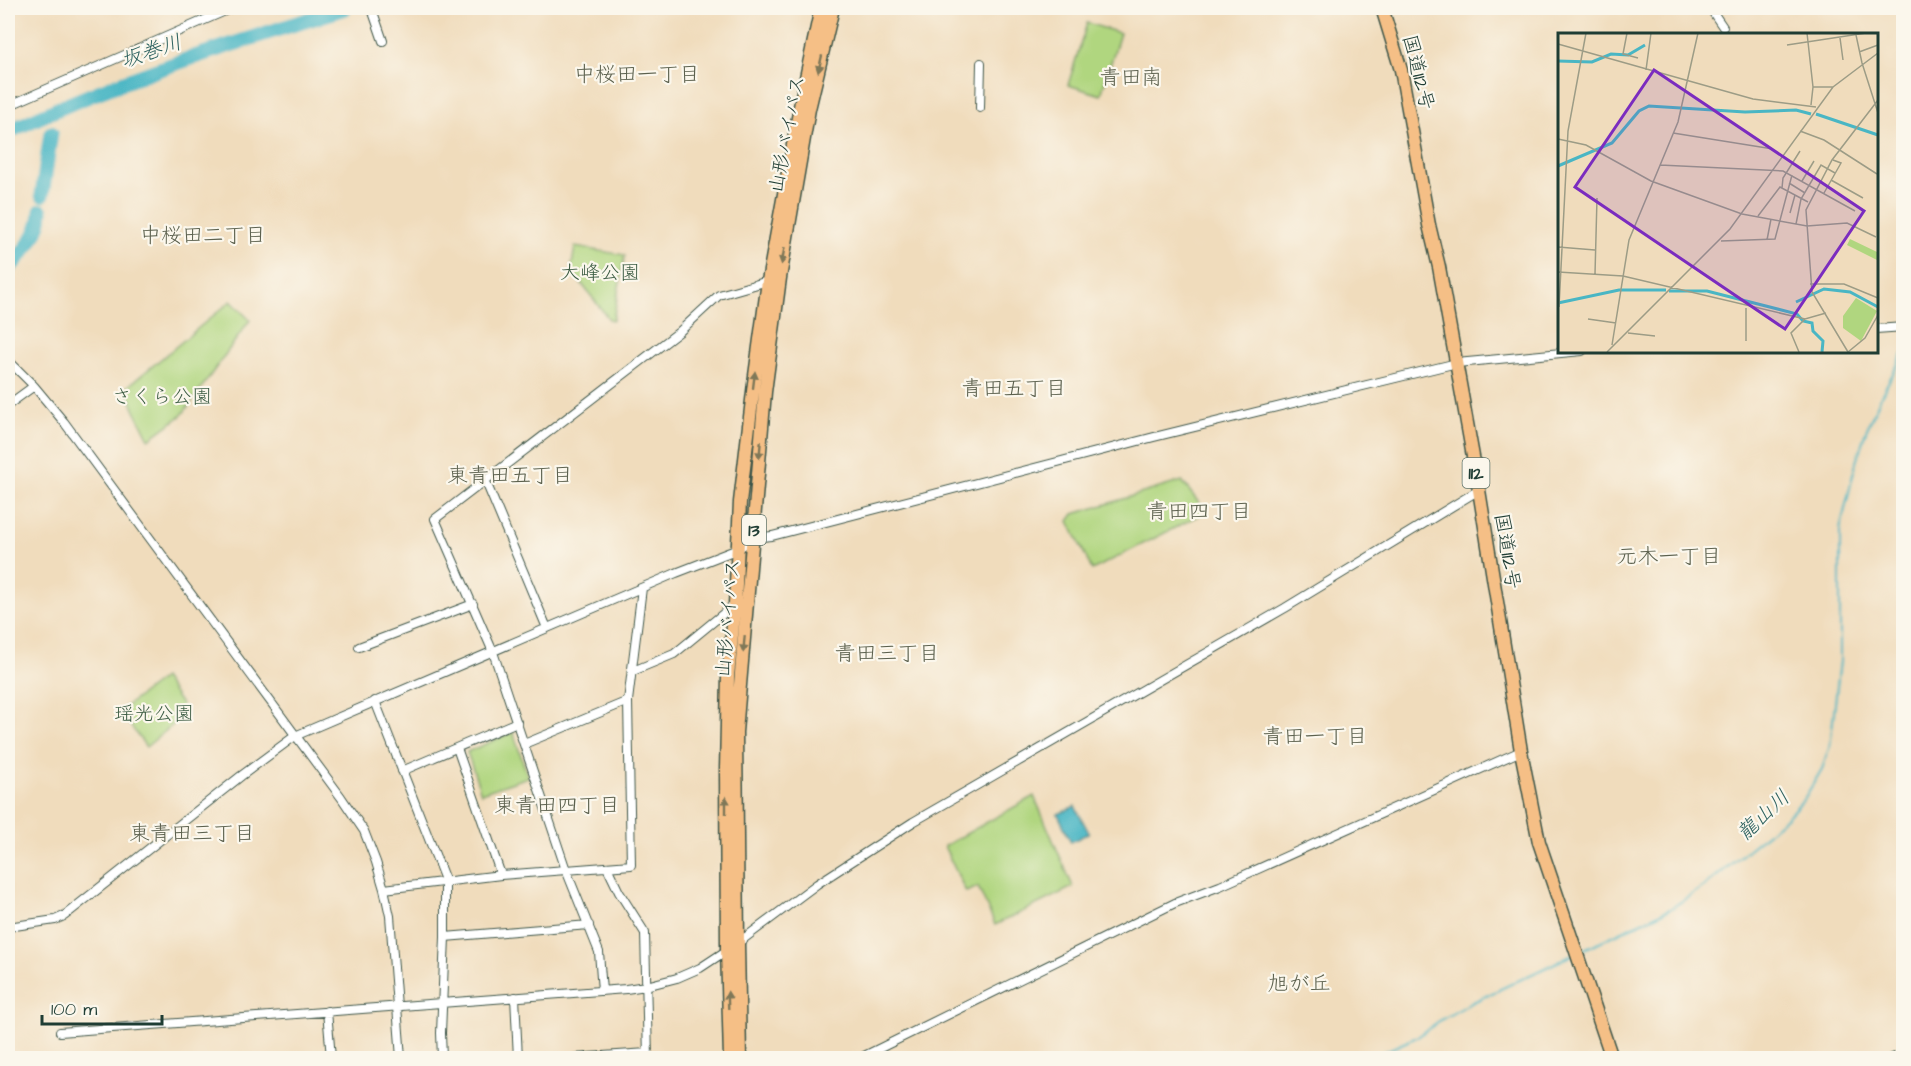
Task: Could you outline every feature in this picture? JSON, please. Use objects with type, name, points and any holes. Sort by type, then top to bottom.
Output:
[{"type":"highway","name":"山形バイパス","points":[[741,1059],[732,946],[726,770],[728,676],[735,604],[740,502],[768,281],[795,127],[821,8]]},
{"type":"highway","name":"山形バイパス","points":[[730,1059],[736,732],[765,392],[780,278],[809,109],[833,8]]},
{"type":"highway","name":"国道112号","points":[[1382,8],[1401,70],[1457,363],[1521,751],[1539,842],[1612,1059]]},
{"type":"street","points":[[8,106],[232,8]]},
{"type":"street","points":[[1710,8],[1723,27]]},
{"type":"street","points":[[373,12],[382,40]]},
{"type":"street","points":[[980,108],[981,63]]},
{"type":"street","points":[[602,991],[599,952],[566,870],[493,652],[435,519],[679,332],[719,295],[768,281]]},
{"type":"street","points":[[1879,329],[1904,327]]},
{"type":"street","points":[[8,927],[55,920],[64,916],[295,736],[738,549],[753,538],[794,531],[1164,434],[1457,363],[1572,352]]},
{"type":"street","points":[[8,360],[34,386],[71,431],[364,831],[376,862],[390,916],[401,1059]]},
{"type":"street","points":[[8,405],[34,386]]},
{"type":"street","points":[[486,482],[547,628]]},
{"type":"street","points":[[60,1032],[602,991],[646,986],[677,978],[700,968],[817,884],[913,822],[1285,608],[1479,490]]},
{"type":"street","points":[[384,889],[445,880],[631,865],[628,701],[642,588]]},
{"type":"street","points":[[359,647],[473,604]]},
{"type":"street","points":[[633,671],[674,654],[735,604]]},
{"type":"street","points":[[524,744],[628,701]]},
{"type":"street","points":[[375,702],[445,880],[442,1059]]},
{"type":"street","points":[[402,771],[517,722]]},
{"type":"street","points":[[457,748],[501,875]]},
{"type":"street","points":[[860,1059],[1175,903],[1239,878],[1521,751]]},
{"type":"street","points":[[572,1059],[648,1056],[645,933],[619,892],[607,867]]},
{"type":"street","points":[[445,937],[589,925]]},
{"type":"street","points":[[514,997],[518,1059]]},
{"type":"street","points":[[327,1011],[331,1059]]},
{"type":"street","points":[[1891,1059],[1904,1054]]},
{"type":"green space","points":[[1087,23],[1120,33],[1101,95],[1068,85]]},
{"type":"green space","name":"大峰公園","points":[[575,247],[625,255],[613,320],[609,319],[571,270]]},
{"type":"green space","name":"さくら公園","points":[[231,301],[250,320],[182,415],[149,439],[126,388]]},
{"type":"green space","points":[[1182,481],[1206,512],[1092,570],[1069,521],[1074,514]]},
{"type":"green space","name":"瑶光公園","points":[[163,678],[187,713],[146,747],[120,711]]},
{"type":"green space","points":[[513,732],[528,777],[481,793],[467,752]]},
{"type":"green space","points":[[1034,796],[1073,887],[995,925],[978,887],[966,892],[944,846]]},
{"type":"water","points":[[1075,806],[1089,833],[1071,842],[1058,814]]},
{"type":"waterway","name":"坂巻川","points":[[8,132],[132,79],[345,8]]},
{"type":"waterway","points":[[42,195],[51,133]]},
{"type":"waterway","points":[[8,269],[35,235],[41,211]]},
{"type":"waterway","name":"龍山川","points":[[1580,951],[1670,909],[1706,885],[1786,818],[1804,799],[1822,769],[1830,746],[1840,661],[1840,530],[1866,431],[1882,394],[1904,353]]},
{"type":"waterway","name":"龍山川","points":[[1370,1058],[1419,1036],[1439,1021],[1471,1003],[1572,955]]},
{"type":"district","name":"中桜田一丁目","points":[[637,74]]},
{"type":"district","name":"青田南","points":[[1131,77]]},
{"type":"district","name":"中桜田二丁目","points":[[203,235]]},
{"type":"district","name":"青田五丁目","points":[[1014,388]]},
{"type":"district","name":"東青田五丁目","points":[[510,475]]},
{"type":"district","name":"青田四丁目","points":[[1199,511]]},
{"type":"district","name":"元木一丁目","points":[[1669,556]]},
{"type":"district","name":"青田三丁目","points":[[887,653]]},
{"type":"district","name":"青田一丁目","points":[[1315,736]]},
{"type":"district","name":"東青田四丁目","points":[[557,805]]},
{"type":"district","name":"東青田三丁目","points":[[192,833]]},
{"type":"district","name":"旭が丘","points":[[1299,983]]}]
